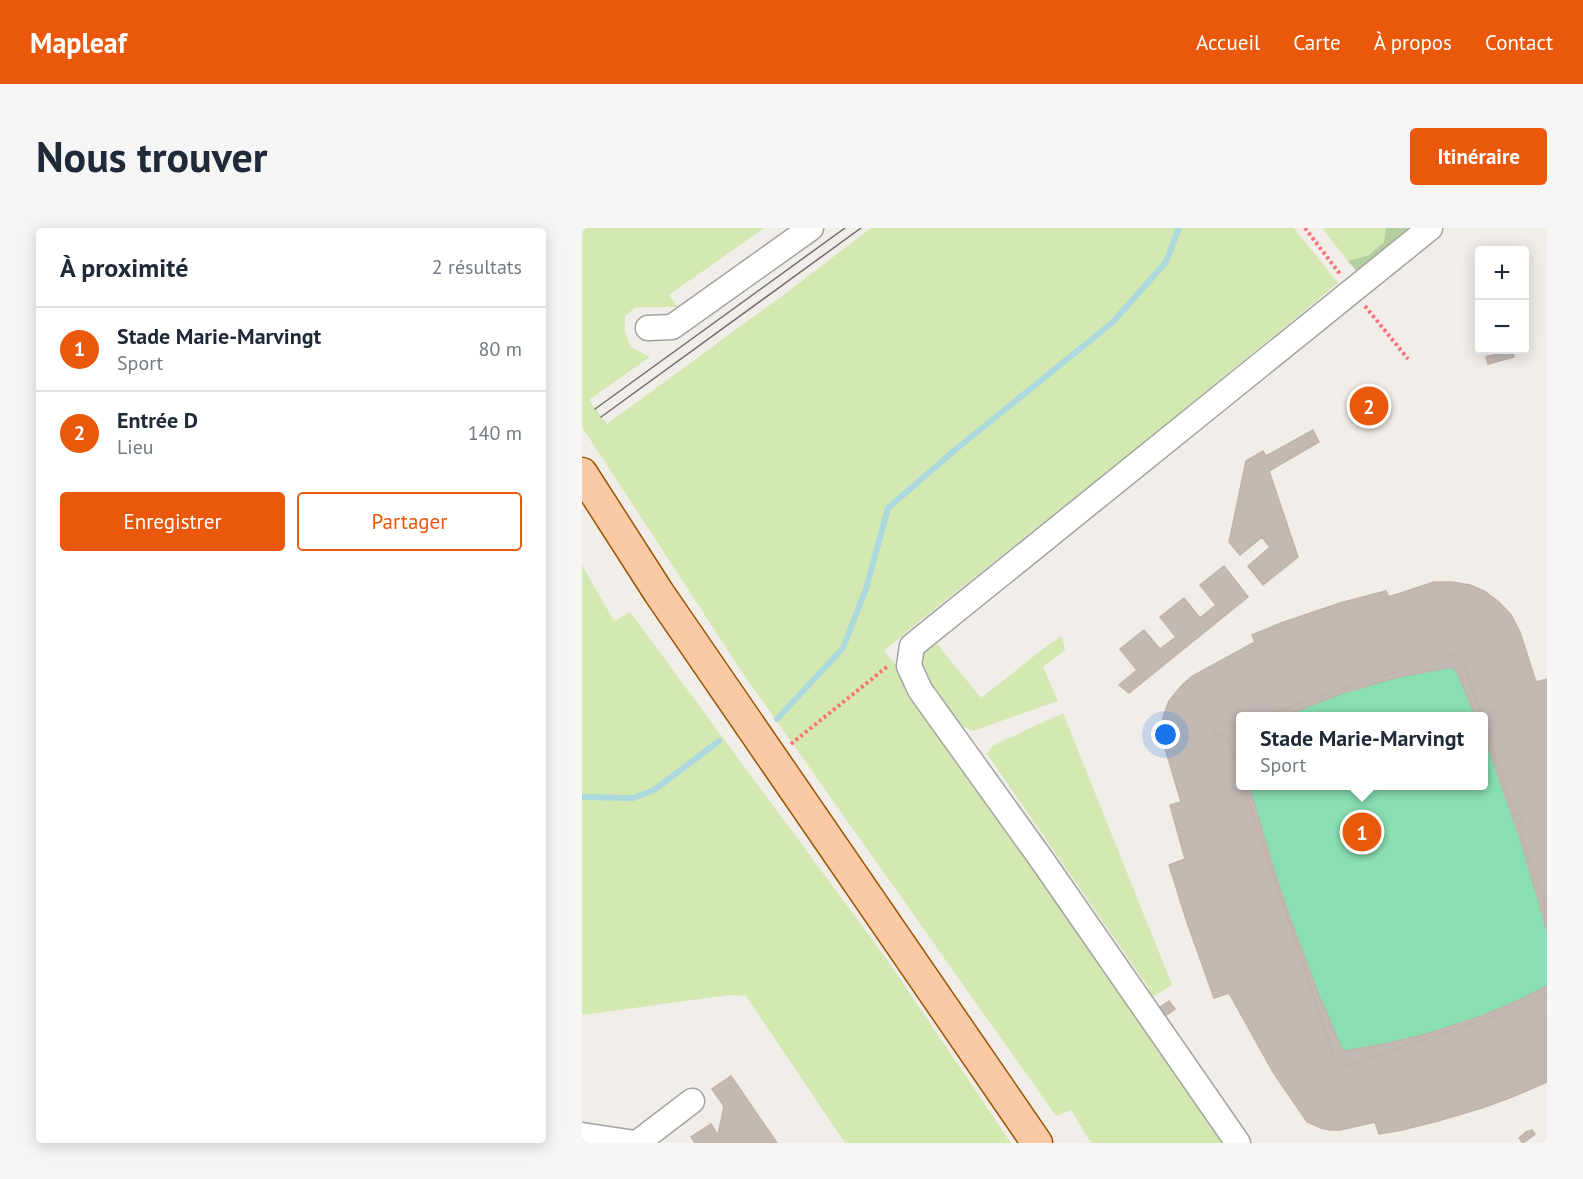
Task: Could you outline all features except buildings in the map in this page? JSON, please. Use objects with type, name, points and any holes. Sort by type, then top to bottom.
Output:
[{"type":"main road","points":[[582,473],[659,593],[1037,1143]]},
{"type":"street","points":[[648,328],[672,327],[811,228]]},
{"type":"street","points":[[1238,1143],[1049,870],[920,690],[909,666],[912,646],[1431,228]]},
{"type":"street","points":[[582,1135],[636,1143],[692,1101]]},
{"type":"path","points":[[774,758],[912,646]]},
{"type":"green space","points":[[582,228],[764,228],[669,295],[678,307],[636,307],[625,316],[625,332],[631,347],[650,357],[589,400],[607,424],[871,228],[1294,228],[1338,283],[1141,445],[884,651],[907,679],[1229,1143],[1091,1143],[1071,1110],[1056,1116],[744,675],[582,427]]},
{"type":"green space","points":[[1322,228],[1386,228],[1384,242],[1369,255],[1348,261]]},
{"type":"green space","points":[[1386,228],[1416,228],[1359,274],[1348,261],[1369,255],[1384,242]]},
{"type":"green space","points":[[582,565],[614,621],[630,612],[888,961],[1011,1143],[845,1143],[746,996],[730,995],[582,1015]]},
{"type":"green space","points":[[1434,582],[1470,585],[1536,682],[1547,679],[1547,1082],[1464,1113],[1379,1134],[1374,1122],[1351,1128],[1328,1129],[1306,1120],[1275,1074],[1229,993],[1214,998],[1169,865],[1185,859],[1170,805],[1181,802],[1162,735],[1169,701],[1183,684],[1254,642],[1252,635],[1302,616],[1386,591],[1389,596]]},
{"type":"green space","points":[[1062,636],[1065,650],[1043,667],[1058,701],[973,731],[960,725],[920,668],[923,653],[932,638],[981,698]]},
{"type":"green space","points":[[1063,713],[1172,985],[1151,998],[1148,987],[987,754],[992,746]]},
{"type":"waterway","points":[[777,719],[843,648],[866,589],[888,508],[955,450],[1113,322],[1166,262],[1179,228]]},
{"type":"waterway","points":[[582,797],[633,798],[654,790],[719,741]]},
{"type":"tram line","points":[[595,409],[845,228]]},
{"type":"tram line","points":[[601,417],[861,228]]},
{"type":"place","name":"Entrée D","points":[[1369,406]]},
{"type":"place","name":"Stade Marie-Marvingt","points":[[1362,832]]}]
